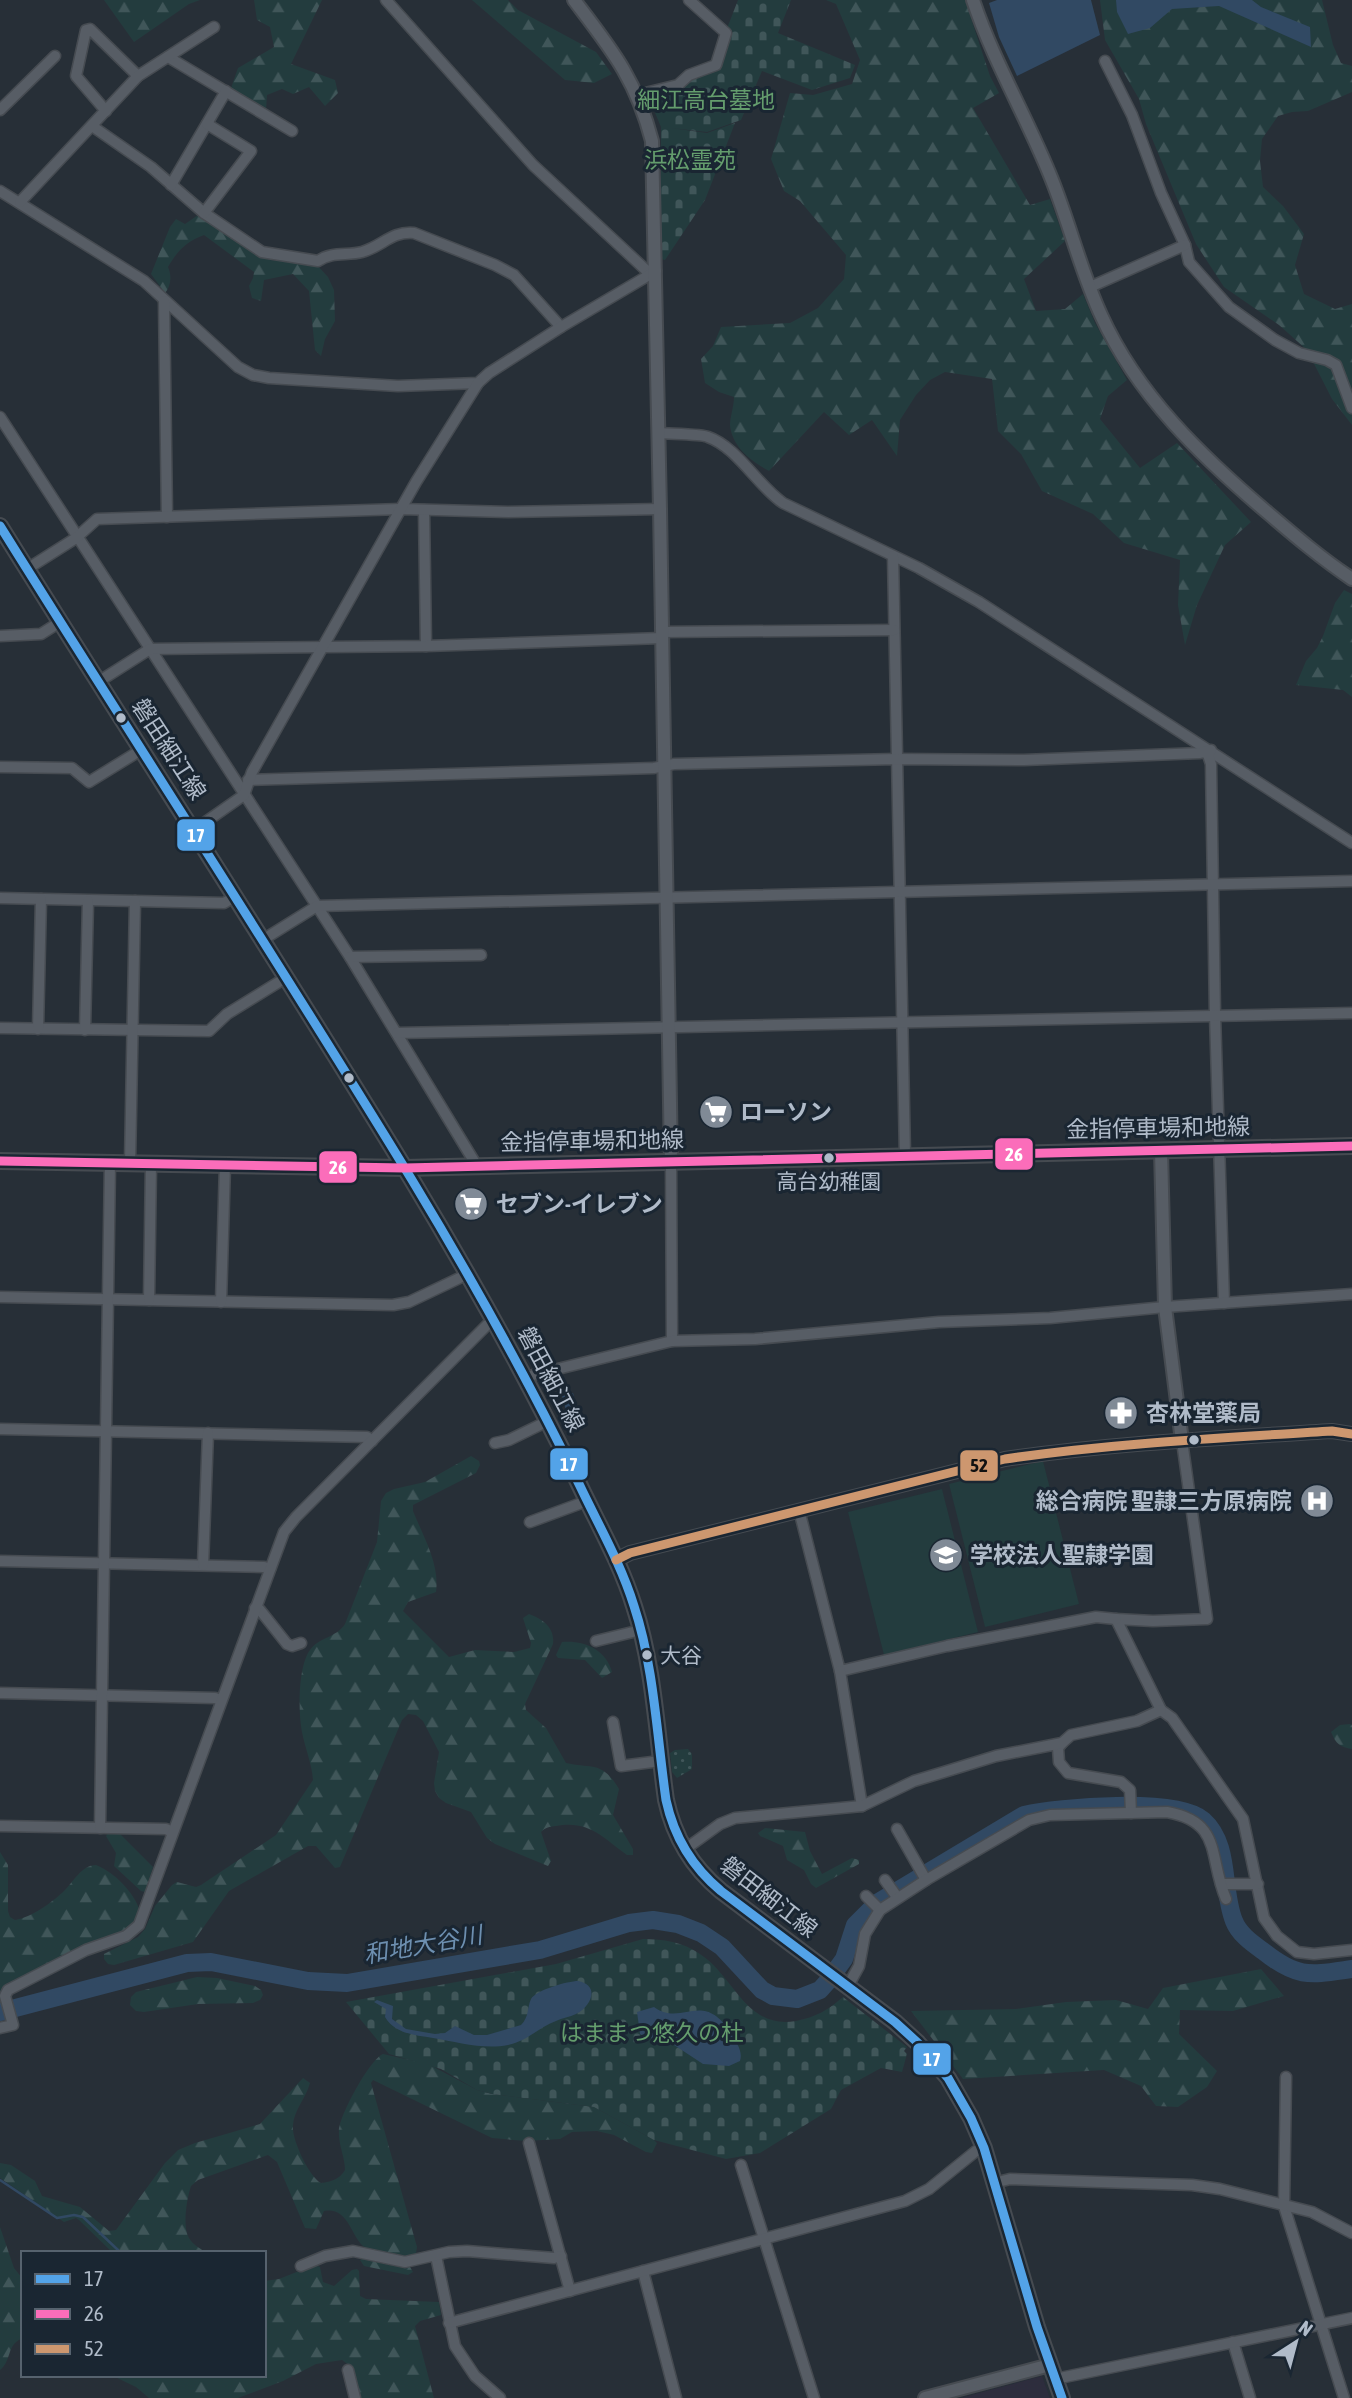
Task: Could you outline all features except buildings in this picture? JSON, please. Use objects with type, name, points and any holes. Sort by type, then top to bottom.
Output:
[{"type":"main road","name":"磐田細江線","points":[[0,526],[264,939],[405,1168],[468,1274],[548,1421],[628,1587],[641,1630],[668,1812],[684,1850],[711,1883],[901,2027],[939,2066],[964,2104],[984,2148],[1062,2398]]},
{"type":"main road","name":"金指停車場和地線","points":[[0,1161],[405,1168],[1352,1146]]},
{"type":"street","points":[[386,0],[533,165],[647,271],[656,271]]},
{"type":"street","points":[[574,0],[619,59],[637,95],[652,141],[659,433],[672,1341]]},
{"type":"street","points":[[637,95],[678,85],[689,75],[716,65],[726,33],[689,0]]},
{"type":"street","points":[[973,0],[998,65],[1052,178],[1075,250],[1101,316],[1128,365],[1170,421],[1241,489],[1352,579]]},
{"type":"street","points":[[20,202],[138,76],[214,27]]},
{"type":"street","points":[[106,111],[76,76],[86,30],[90,29],[138,76]]},
{"type":"street","points":[[0,110],[55,56]]},
{"type":"street","points":[[168,57],[292,131]]},
{"type":"street","points":[[1105,61],[1132,114],[1161,193],[1185,244],[1189,262],[1229,307],[1275,340],[1299,354],[1327,360],[1336,365],[1352,408]]},
{"type":"street","points":[[171,185],[226,91]]},
{"type":"street","points":[[204,213],[251,151],[207,124]]},
{"type":"street","points":[[92,126],[150,167],[204,213],[262,252],[318,261],[326,255],[362,252],[400,232],[414,233],[514,275],[561,327]]},
{"type":"street","points":[[0,191],[128,270],[238,367],[253,376],[398,386],[478,383]]},
{"type":"street","points":[[1090,288],[1185,244]]},
{"type":"street","points":[[194,830],[244,795],[248,780],[471,391],[489,373],[656,271]]},
{"type":"street","points":[[164,301],[166,517]]},
{"type":"street","points":[[0,417],[350,957],[477,1166]]},
{"type":"street","points":[[659,433],[706,435],[724,445],[767,492],[783,503],[919,568],[979,601],[1352,843]]},
{"type":"street","points":[[27,569],[76,538],[97,519],[401,509],[508,512],[660,509]]},
{"type":"street","points":[[424,510],[426,646]]},
{"type":"street","points":[[893,556],[905,1156]]},
{"type":"street","points":[[0,636],[41,634],[60,622]]},
{"type":"street","points":[[99,681],[150,649],[324,645],[426,646],[662,635],[894,630]]},
{"type":"street","points":[[0,767],[72,768],[89,782],[141,750]]},
{"type":"street","points":[[248,780],[664,767],[674,764],[897,759],[1024,760],[1200,753],[1210,750]]},
{"type":"street","points":[[1210,750],[1208,755],[1211,764],[1224,1303]]},
{"type":"street","points":[[264,939],[317,906],[1352,881]]},
{"type":"street","points":[[0,898],[224,903],[236,896]]},
{"type":"street","points":[[38,1029],[41,899]]},
{"type":"street","points":[[85,1030],[88,901]]},
{"type":"street","points":[[130,1163],[135,901]]},
{"type":"street","points":[[350,957],[481,955]]},
{"type":"street","points":[[0,1028],[209,1031],[227,1014],[287,977]]},
{"type":"street","points":[[397,1033],[1352,1013]]},
{"type":"street","points":[[840,1671],[947,1646],[1096,1617],[1153,1621],[1207,1619],[1165,1307],[1161,1151]]},
{"type":"street","points":[[100,1828],[110,1163]]},
{"type":"street","points":[[149,1300],[151,1164]]},
{"type":"street","points":[[221,1302],[225,1165]]},
{"type":"street","points":[[0,1297],[399,1305],[468,1274]]},
{"type":"street","points":[[526,1379],[672,1341],[755,1339],[939,1322],[1050,1318],[1352,1294]]},
{"type":"street","points":[[0,2028],[13,2025],[6,1999],[8,1990],[86,1950],[134,1932],[143,1917],[279,1542],[290,1524],[494,1321]]},
{"type":"street","points":[[495,1443],[509,1440],[548,1421]]},
{"type":"street","points":[[0,1429],[367,1437],[372,1441]]},
{"type":"street","points":[[616,1560],[631,1553],[1005,1459],[1182,1441],[1332,1431],[1352,1434]]},
{"type":"street","points":[[203,1565],[208,1433]]},
{"type":"street","points":[[530,1522],[587,1502]]},
{"type":"street","points":[[799,1510],[840,1671],[862,1806]]},
{"type":"street","points":[[0,1561],[270,1569]]},
{"type":"street","points":[[255,1608],[260,1610],[286,1644],[289,1646],[301,1643]]},
{"type":"street","points":[[1116,1619],[1161,1710],[1172,1718],[1243,1819],[1264,1918],[1277,1936],[1297,1952],[1314,1954],[1352,1950]]},
{"type":"street","points":[[596,1641],[641,1630]]},
{"type":"street","points":[[0,1693],[221,1700]]},
{"type":"street","points":[[1131,1812],[1130,1790],[1121,1782],[1068,1773],[1059,1762],[1058,1748],[1071,1735],[1137,1721],[1161,1710]]},
{"type":"street","points":[[613,1722],[621,1766],[660,1761]]},
{"type":"street","points":[[684,1850],[735,1818],[862,1806],[914,1782],[954,1769],[996,1756],[1062,1743]]},
{"type":"street","points":[[845,1984],[859,1966],[865,1934],[880,1910],[926,1879],[1029,1821],[1050,1815],[1167,1812],[1185,1815],[1200,1824],[1210,1839],[1226,1899]]},
{"type":"street","points":[[0,1826],[166,1829],[172,1832]]},
{"type":"street","points":[[897,1829],[926,1879]]},
{"type":"street","points":[[886,1880],[897,1897]]},
{"type":"street","points":[[1221,1884],[1258,1884]]},
{"type":"street","points":[[866,1896],[880,1910]]},
{"type":"street","points":[[1286,2077],[1284,2206],[1344,2398]]},
{"type":"street","points":[[529,2143],[570,2291]]},
{"type":"street","points":[[449,2323],[911,2200],[976,2151],[984,2148]]},
{"type":"street","points":[[741,2165],[814,2398]]},
{"type":"street","points":[[994,2183],[1010,2179],[1192,2185],[1220,2189],[1312,2212],[1352,2233]]},
{"type":"street","points":[[301,2266],[325,2256],[353,2251],[405,2262],[467,2251],[554,2258],[561,2256]]},
{"type":"street","points":[[436,2256],[455,2346],[467,2367],[500,2398]]},
{"type":"street","points":[[643,2271],[676,2398]]},
{"type":"street","points":[[925,2398],[1352,2318]]},
{"type":"street","points":[[1233,2342],[1250,2398]]},
{"type":"street","points":[[348,2370],[355,2398]]},
{"type":"shaded area","points":[[997,0],[1091,0],[1100,35],[1017,76],[999,37],[989,3]]},
{"type":"shaded area","points":[[1116,0],[1252,0],[1261,7],[1310,27],[1311,47],[1219,6],[1172,9],[1150,28],[1128,34],[1117,12]]},
{"type":"shaded area","points":[[573,1393],[582,1429],[572,1432],[562,1396]]},
{"type":"shaded area","points":[[578,1981],[585,1983],[591,1991],[589,2001],[582,2010],[521,2041],[490,2047],[406,2033],[389,2023],[385,2017],[386,2009],[374,2002],[377,2000],[393,2006],[392,2019],[406,2029],[435,2034],[445,2033],[455,2026],[474,2035],[487,2035],[521,2025],[527,2016],[531,1999],[539,1992]]},
{"type":"shaded area","points":[[654,2007],[664,2012],[712,2013],[722,2021],[738,2045],[740,2061],[729,2066],[703,2064],[668,2041],[644,2037],[640,2034],[637,2012]]},
{"type":"shaded area","points":[[1042,2376],[1050,2398],[961,2398]]},
{"type":"green space","points":[[104,0],[200,0],[189,4],[134,42]]},
{"type":"green space","points":[[254,0],[322,0],[291,64],[335,80],[338,93],[325,106],[309,87],[293,94],[282,89],[267,95],[266,110],[231,88],[238,68],[274,47],[270,27],[257,20]]},
{"type":"green space","points":[[472,0],[508,0],[518,10],[596,52],[612,74],[594,83],[565,80]]},
{"type":"green space","name":"細江高台墓地","points":[[738,0],[791,0],[778,33],[855,65],[850,78],[812,90],[762,71],[741,120],[707,132],[671,128],[707,133],[735,123],[705,200],[665,260],[661,259],[661,127],[645,89],[679,83],[712,67]]},
{"type":"green space","points":[[826,0],[965,0],[990,76],[999,93],[973,108],[1030,205],[1050,199],[1065,241],[1024,279],[1036,311],[1065,309],[1083,294],[1095,323],[1127,380],[1108,396],[1100,419],[1140,468],[1177,443],[1251,522],[1225,545],[1197,605],[1185,645],[1178,605],[1180,560],[1124,543],[1093,514],[1042,491],[1021,454],[998,431],[992,379],[945,372],[930,380],[916,395],[900,420],[897,456],[872,420],[849,435],[824,412],[769,471],[749,458],[734,440],[730,425],[734,397],[705,383],[701,359],[713,346],[721,327],[790,323],[818,308],[844,279],[846,255],[800,201],[784,191],[771,159],[790,93],[813,95],[852,84],[860,60],[836,4]]},
{"type":"green space","points":[[1100,0],[1322,0],[1333,45],[1341,63],[1352,66],[1352,92],[1308,111],[1278,116],[1262,139],[1260,161],[1263,187],[1283,206],[1304,234],[1295,265],[1304,294],[1335,309],[1352,304],[1352,425],[1332,399],[1307,350],[1279,325],[1224,287],[1196,244],[1146,124],[1139,99],[1105,40]]},
{"type":"green space","points":[[201,213],[270,260],[316,264],[328,277],[334,290],[335,321],[325,339],[321,356],[315,350],[309,291],[293,274],[264,280],[261,301],[252,298],[249,286],[254,272],[204,235],[187,244],[172,261],[168,267],[170,284],[165,293],[151,274],[170,227],[176,219],[185,224]]},
{"type":"green space","points":[[1344,590],[1352,594],[1352,697],[1343,690],[1296,685],[1306,661],[1323,636],[1335,603]]},
{"type":"green space","points":[[471,1456],[479,1461],[476,1473],[413,1505],[433,1561],[437,1582],[436,1592],[408,1602],[403,1611],[449,1657],[475,1650],[514,1652],[530,1648],[531,1643],[523,1618],[529,1614],[547,1625],[552,1633],[553,1644],[525,1704],[526,1710],[546,1728],[566,1763],[596,1767],[613,1780],[619,1789],[613,1815],[633,1849],[633,1855],[627,1855],[594,1831],[578,1825],[551,1827],[541,1832],[551,1861],[548,1866],[495,1844],[487,1838],[471,1812],[439,1798],[434,1783],[439,1752],[423,1721],[416,1715],[408,1714],[402,1720],[340,1867],[335,1868],[316,1846],[308,1846],[229,1891],[193,1942],[114,1965],[108,1964],[104,1954],[138,1937],[145,1929],[155,1906],[172,1885],[177,1882],[196,1887],[201,1885],[276,1835],[313,1780],[300,1713],[301,1678],[306,1657],[318,1642],[337,1632],[345,1624],[377,1542],[381,1501],[386,1493],[394,1489],[425,1482]]},
{"type":"green space","points":[[1043,1461],[1079,1604],[985,1627],[949,1484]]},
{"type":"green space","points":[[942,1489],[978,1632],[884,1655],[848,1512]]},
{"type":"green space","points":[[562,1642],[593,1648],[605,1657],[612,1672],[602,1678],[585,1660],[558,1658],[556,1655]]},
{"type":"green space","points":[[1350,1724],[1352,1749],[1339,1744],[1331,1732],[1340,1725]]},
{"type":"green space","points":[[688,1749],[692,1754],[692,1769],[677,1778],[672,1772],[670,1753]]},
{"type":"green space","points":[[765,1828],[805,1832],[810,1851],[822,1874],[852,1858],[859,1860],[859,1864],[816,1888],[804,1870],[787,1860],[783,1846],[760,1836],[758,1833]]},
{"type":"green space","points":[[109,1832],[120,1834],[153,1867],[145,1892],[114,1866],[116,1853],[106,1836]]},
{"type":"green space","points":[[0,1852],[8,1865],[8,1911],[10,1917],[15,1920],[47,1905],[82,1871],[96,1865],[116,1878],[133,1897],[140,1911],[136,1923],[131,1928],[0,1992]]},
{"type":"green space","name":"はままつ悠久の杜","points":[[643,1939],[673,1942],[700,1954],[723,1975],[742,2000],[765,2018],[779,2022],[796,2021],[821,2012],[843,1997],[907,2047],[904,2051],[907,2054],[902,2072],[881,2068],[841,2090],[831,2109],[760,2153],[726,2159],[654,2140],[594,2107],[492,2094],[477,2090],[441,2069],[389,2054],[346,2002],[556,1964]]},
{"type":"green space","points":[[1261,1969],[1284,1996],[1233,2011],[1180,2010],[1179,2034],[1217,2071],[1207,2087],[1178,2107],[1156,2106],[1141,2086],[1104,2070],[963,2079],[911,2011],[1016,2009],[1066,2002],[1116,2000],[1148,2009],[1163,1988]]},
{"type":"green space","points":[[197,1977],[255,1986],[263,1995],[253,2003],[198,2004],[144,2012],[136,2011],[130,2005],[131,1997],[136,1992]]},
{"type":"green space","points":[[383,2054],[428,2064],[477,2090],[492,2094],[594,2107],[657,2143],[652,2153],[646,2152],[614,2135],[597,2131],[572,2132],[560,2139],[526,2141],[492,2138],[373,2080],[371,2083],[417,2247],[416,2253],[406,2258],[366,2248],[348,2222],[332,2211],[324,2211],[316,2229],[305,2228],[277,2162],[268,2155],[198,2180],[191,2186],[186,2212],[187,2233],[193,2243],[204,2251],[111,2251],[76,2218],[64,2222],[0,2178],[0,2163],[11,2165],[35,2181],[42,2196],[80,2207],[109,2231],[116,2230],[165,2163],[178,2150],[260,2124],[303,2078],[310,2083],[294,2120],[295,2139],[306,2165],[316,2179],[321,2183],[332,2181],[345,2170],[339,2136],[344,2113],[363,2077]]},
{"type":"green space","points":[[0,2227],[14,2268],[21,2277],[21,2339],[11,2348],[0,2370]]},
{"type":"green space","points":[[365,2257],[410,2267],[413,2272],[408,2275],[364,2266],[360,2260]]},
{"type":"green space","points":[[314,2265],[320,2267],[323,2282],[334,2286],[352,2270],[357,2269],[360,2296],[366,2299],[439,2302],[441,2315],[420,2321],[415,2326],[434,2398],[358,2398],[349,2365],[342,2360],[316,2364],[283,2381],[238,2398],[149,2398],[136,2387],[115,2377],[266,2377],[266,2281],[279,2279]]},
{"type":"waterway","points":[[129,1170],[148,1171]]},
{"type":"waterway","points":[[190,1171],[214,1172]]},
{"type":"waterway","name":"和地大谷川","points":[[0,2012],[187,1963],[211,1962],[308,1981],[347,1983],[540,1950],[629,1923],[653,1920],[678,1924],[701,1933],[722,1947],[762,1990],[773,1996],[797,1999],[820,1990],[828,1981],[844,1959],[855,1925],[877,1903],[1024,1815],[1063,1809],[1116,1806],[1169,1808],[1203,1820],[1218,1842],[1230,1908],[1236,1926],[1246,1938],[1295,1971],[1325,1973],[1352,1969]]},
{"type":"waterway","points":[[0,2180],[57,2218],[74,2215],[83,2217],[118,2250]]},
{"type":"transit line","name":"17","points":[[0,526],[412,1180],[541,1408],[609,1545],[634,1606],[651,1677],[666,1800],[669,1814],[685,1850],[721,1891],[895,2022],[918,2043],[948,2078],[971,2118],[984,2148],[1037,2327],[1062,2398]]},
{"type":"transit line","name":"26","points":[[0,1161],[405,1168],[1352,1146]]},
{"type":"transit line","name":"52","points":[[616,1560],[630,1553],[1005,1459],[1168,1442],[1332,1431],[1352,1434]]},
{"type":"place","name":"ローソン","points":[[716,1112]]},
{"type":"place","name":"高台幼稚園","points":[[829,1158]]},
{"type":"place","name":"セブン-イレブン","points":[[471,1204]]},
{"type":"place","name":"杏林堂薬局","points":[[1121,1413]]},
{"type":"place","name":"総合病院 聖隷三方原病院","points":[[1317,1501]]},
{"type":"place","name":"学校法人聖隷学園","points":[[946,1555]]},
{"type":"place","name":"大谷","points":[[647,1655]]},
{"type":"park label","name":"浜松霊苑","points":[[690,160]]}]
